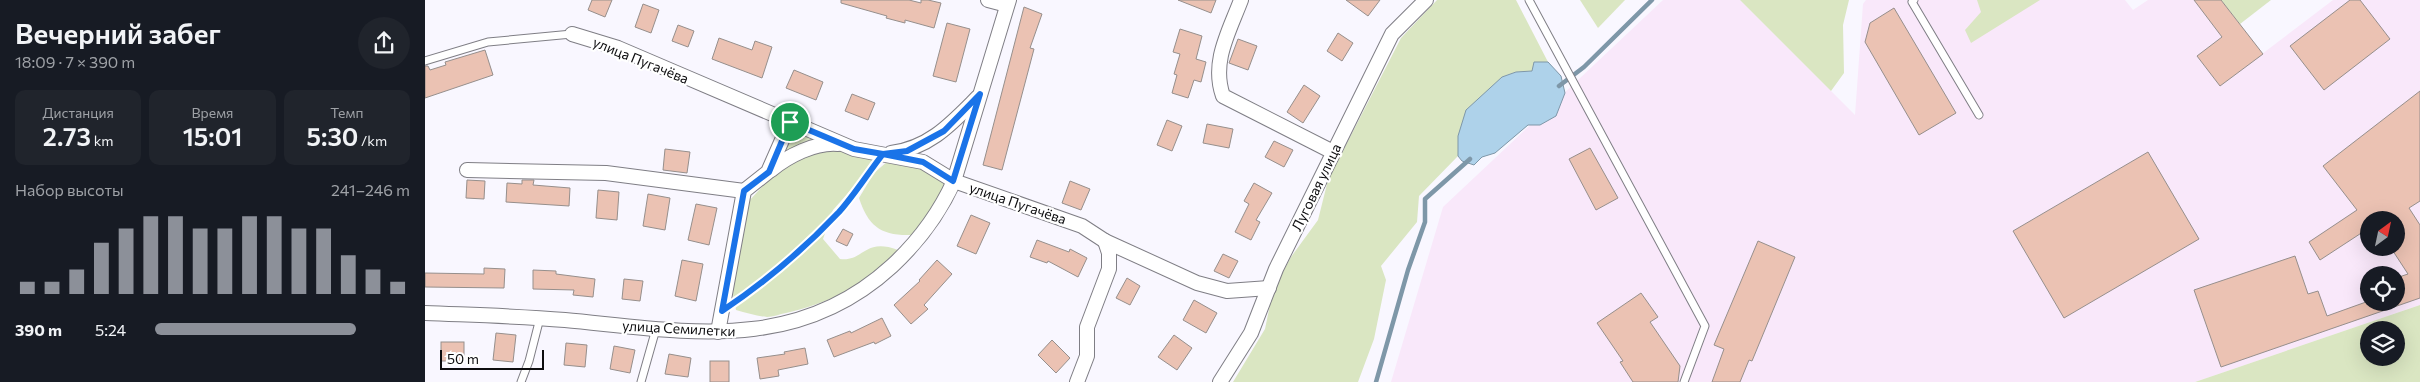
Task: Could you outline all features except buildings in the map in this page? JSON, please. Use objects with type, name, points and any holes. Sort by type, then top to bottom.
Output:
[{"type":"street","points":[[989,0],[1008,2]]},
{"type":"street","points":[[1241,0],[1219,57],[1218,81],[1223,96],[1333,152]]},
{"type":"street","name":"Луговая улица","points":[[1220,382],[1251,333],[1269,288],[1391,34],[1426,0]]},
{"type":"street","name":"улица Семилетки","points":[[425,313],[541,318],[718,332],[773,327],[815,315],[846,301],[878,279],[905,254],[931,224],[944,203],[953,181],[1008,2]]},
{"type":"street","name":"улица Пугачёва","points":[[572,34],[618,48],[854,149],[923,162],[953,181],[1082,226],[1105,241],[1152,264],[1212,287],[1227,291],[1269,288]]},
{"type":"street","points":[[883,154],[907,151],[944,131],[980,94]]},
{"type":"street","points":[[769,172],[790,122]]},
{"type":"street","points":[[718,332],[744,191],[784,159],[827,143],[842,144]]},
{"type":"street","points":[[467,170],[606,173],[744,191]]},
{"type":"street","points":[[1077,382],[1087,356],[1087,328],[1109,269],[1109,253],[1105,241]]},
{"type":"lane","points":[[1529,0],[1705,326],[1684,382]]},
{"type":"lane","points":[[1914,0],[1912,2],[1979,115]]},
{"type":"lane","points":[[425,61],[487,42],[572,34]]},
{"type":"lane","points":[[521,382],[541,318]]},
{"type":"lane","points":[[641,382],[656,328]]},
{"type":"path","points":[[722,311],[765,281],[812,238],[839,211],[883,154]]},
{"type":"shaded area","points":[[1663,0],[1740,0],[1855,115],[1863,4],[1866,0],[2125,0],[2133,10],[2148,0],[2194,0],[2222,37],[2197,56],[2220,86],[2333,0],[2420,0],[2420,305],[2405,310],[2405,266],[2360,266],[2360,311],[2402,311],[2373,321],[2360,321],[2360,326],[2195,382],[1391,382],[1443,207]]},
{"type":"green space","points":[[1437,0],[1516,0],[1548,62],[1535,62],[1532,71],[1516,72],[1502,77],[1488,91],[1458,136],[1458,156],[1419,196],[1417,222],[1381,266],[1386,280],[1374,339],[1358,382],[1233,382],[1265,329],[1273,290],[1291,257],[1318,220],[1328,180],[1401,38]]},
{"type":"green space","points":[[1580,0],[1625,0],[1598,28]]},
{"type":"green space","points":[[1740,0],[1849,0],[1843,25],[1844,73],[1831,91]]},
{"type":"green space","points":[[1977,0],[2040,0],[1971,43],[1965,30],[1981,12]]},
{"type":"green space","points":[[2221,0],[2271,0],[2240,24]]},
{"type":"green space","points":[[805,131],[837,150],[874,157],[857,183],[833,210],[823,239],[840,259],[854,257],[878,246],[898,250],[876,273],[862,283],[817,304],[769,317],[736,310],[733,295],[738,248],[749,201],[768,180],[794,134]]},
{"type":"green space","points":[[888,161],[910,163],[946,181],[932,210],[911,235],[891,234],[877,227],[867,216],[859,198],[874,173]]},
{"type":"green space","points":[[2420,305],[2420,382],[2195,382],[2360,326],[2360,366],[2405,366],[2405,321],[2373,321]]},
{"type":"water","points":[[1534,62],[1548,62],[1561,76],[1565,93],[1556,116],[1540,125],[1528,125],[1495,153],[1482,157],[1474,165],[1462,161],[1458,156],[1458,136],[1466,110],[1502,77],[1516,72],[1532,71]]},
{"type":"waterway","points":[[1559,86],[1584,67],[1652,0]]},
{"type":"waterway","points":[[1376,382],[1408,270],[1425,222],[1425,199],[1470,159]]},
{"type":"route","points":[[790,122],[769,172],[744,191],[722,311],[765,281],[812,238],[839,211],[883,154],[923,162],[953,181],[980,94],[944,131],[907,151],[883,154],[854,149],[790,122]]}]
